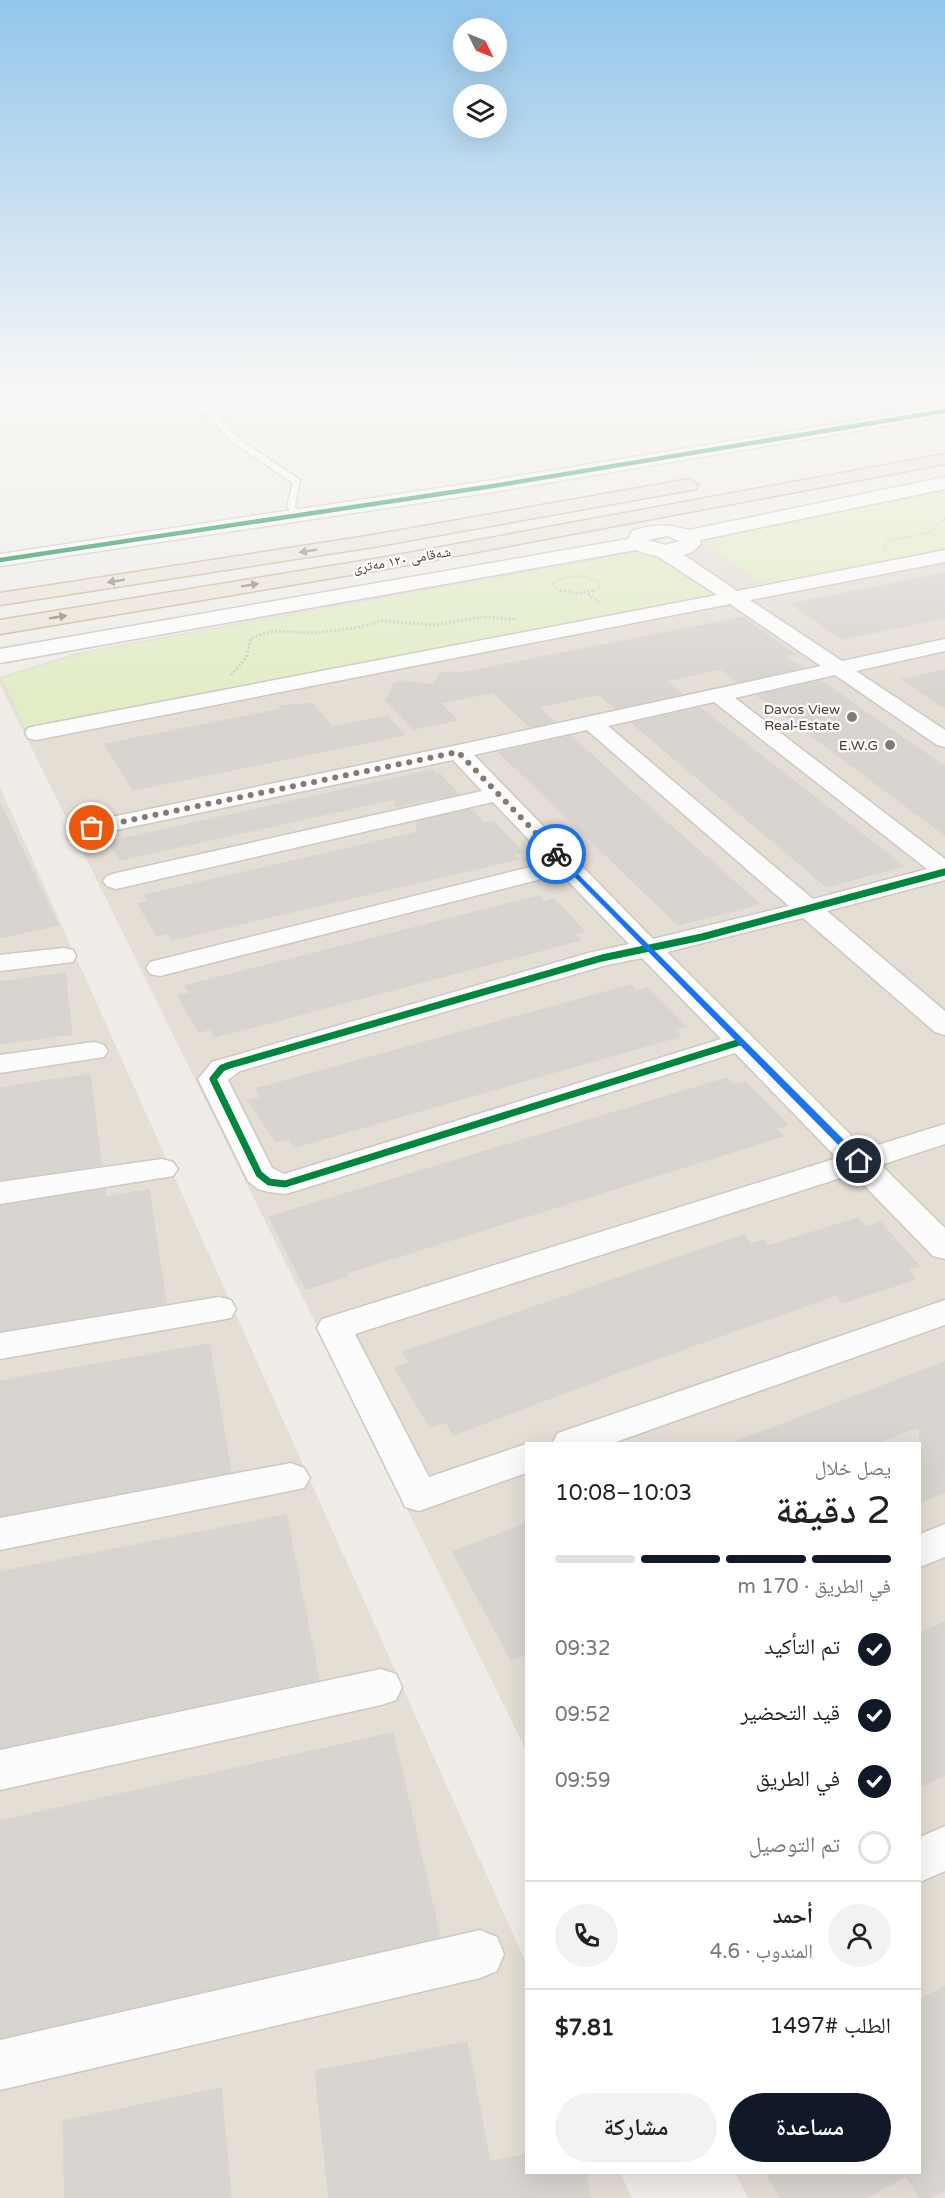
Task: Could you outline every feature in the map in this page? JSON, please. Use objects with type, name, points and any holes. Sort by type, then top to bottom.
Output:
[{"type":"highway","name":"شەقامی ١٢٠ مەتری","points":[[0,599],[361,543],[663,490]]},
{"type":"highway","name":"شەقامی ١٢٠ مەتری","points":[[0,627],[533,537],[788,490]]},
{"type":"highway","points":[[687,537],[689,519],[729,501]]},
{"type":"highway","points":[[533,537],[599,537],[644,545]]},
{"type":"street","points":[[0,560],[461,490]]},
{"type":"street","points":[[644,545],[639,536],[651,531],[687,537],[914,490]]},
{"type":"street","points":[[687,537],[693,550],[744,595]]},
{"type":"street","points":[[0,656],[644,545],[744,595],[848,666],[945,726]]},
{"type":"street","points":[[36,733],[945,556]]},
{"type":"street","points":[[92,828],[458,752],[945,645]]},
{"type":"street","points":[[848,666],[945,740]]},
{"type":"street","points":[[717,694],[945,871]]},
{"type":"street","points":[[591,722],[945,1026]]},
{"type":"street","points":[[458,752],[647,948],[945,1248]]},
{"type":"street","points":[[116,881],[498,794]]},
{"type":"street","points":[[160,968],[566,864]]},
{"type":"street","points":[[740,1042],[285,1184],[269,1182],[259,1174],[214,1085],[216,1073],[230,1065],[602,958],[702,937],[945,871]]},
{"type":"street","points":[[0,963],[63,956]]},
{"type":"street","points":[[0,1064],[94,1052]]},
{"type":"street","points":[[525,1458],[418,1496],[334,1328],[945,1134]]},
{"type":"street","points":[[0,1192],[162,1169]]},
{"type":"street","points":[[0,1346],[219,1309]]},
{"type":"street","points":[[574,1442],[945,1312]]},
{"type":"street","points":[[0,1534],[291,1478]]},
{"type":"street","points":[[921,1551],[945,1540]]},
{"type":"street","points":[[0,1770],[381,1687]]},
{"type":"street","points":[[921,1860],[945,1848]]},
{"type":"street","points":[[0,2065],[480,1954]]},
{"type":"lane","points":[[295,490],[291,506],[298,516]]},
{"type":"path","points":[[587,593],[600,587],[598,581],[573,575],[560,578],[553,583],[555,588],[565,593],[587,593],[605,608],[593,610]]},
{"type":"path","points":[[226,677],[237,670],[246,658],[251,639],[264,632],[314,633],[389,621],[436,625],[482,617],[520,620]]},
{"type":"shaded area","points":[[932,490],[945,490],[945,2198],[748,2198],[736,2174],[921,2174],[921,1442],[525,1442],[525,1748],[0,684],[0,677],[76,653],[613,554]]},
{"type":"shaded area","points":[[0,787],[525,1961],[525,2174],[621,2174],[632,2198],[0,2198]]},
{"type":"green space","points":[[945,491],[945,551],[766,586],[707,545],[712,538]]},
{"type":"green space","points":[[640,552],[659,556],[717,595],[25,728],[2,678],[89,652]]},
{"type":"building","points":[[945,573],[945,618],[843,639],[791,604]]},
{"type":"building","points":[[744,618],[794,654],[785,656],[802,668],[738,682],[721,669],[665,681],[682,694],[615,708],[599,694],[538,707],[555,722],[530,727],[493,692],[440,703],[457,720],[413,729],[386,700],[394,684],[401,681],[435,685],[438,674],[446,672],[461,673]]},
{"type":"building","points":[[945,670],[945,708],[902,679],[931,673]]},
{"type":"building","points":[[821,681],[945,767],[945,835],[757,695]]},
{"type":"building","points":[[313,704],[332,727],[387,716],[404,735],[133,790],[105,744],[283,709],[280,706]]},
{"type":"building","points":[[700,708],[903,866],[827,887],[632,723]]},
{"type":"building","points":[[571,736],[759,904],[678,925],[499,752]]},
{"type":"building","points":[[432,770],[436,774],[439,773],[458,794],[395,806],[394,799],[120,860],[109,842]]},
{"type":"building","points":[[0,803],[35,876],[58,925],[0,938]]},
{"type":"building","points":[[471,809],[483,823],[493,821],[523,852],[513,854],[518,859],[172,940],[169,933],[157,936],[138,904],[149,901],[145,895],[418,832],[416,822]]},
{"type":"building","points":[[539,896],[544,902],[554,899],[584,931],[574,934],[580,940],[215,1037],[210,1029],[199,1032],[178,996],[190,993],[185,986]]},
{"type":"building","points":[[65,973],[72,1034],[0,1044],[0,982]]},
{"type":"building","points":[[631,985],[637,991],[648,988],[668,1008],[685,1026],[674,1029],[680,1036],[294,1147],[289,1139],[276,1142],[249,1101],[261,1097],[256,1089]]},
{"type":"building","points":[[90,1074],[101,1165],[0,1180],[0,1088]]},
{"type":"building","points":[[727,1078],[734,1085],[745,1082],[768,1104],[787,1125],[776,1128],[783,1136],[346,1273],[347,1276],[306,1289],[269,1217]]},
{"type":"building","points":[[105,1189],[105,1197],[149,1190],[166,1303],[0,1331],[0,1206]]},
{"type":"building","points":[[858,1218],[866,1227],[880,1222],[919,1266],[907,1269],[915,1279],[842,1303],[836,1295],[619,1372],[453,1435],[446,1422],[430,1427],[395,1368],[410,1363],[403,1352],[744,1235],[751,1244],[764,1240],[769,1246]]},
{"type":"building","points":[[209,1344],[231,1472],[0,1516],[0,1381]]},
{"type":"building","points":[[945,1362],[945,1492],[921,1502],[920,1426],[878,1442],[738,1441]]},
{"type":"building","points":[[286,1515],[319,1680],[0,1748],[0,1572]]},
{"type":"building","points":[[525,1524],[525,1654],[511,1660],[453,1552]]},
{"type":"building","points":[[945,1622],[945,1775],[921,1787],[921,1633]]},
{"type":"building","points":[[393,1733],[440,1937],[0,2038],[0,1821]]},
{"type":"building","points":[[945,1986],[945,2189],[930,2198],[920,2198],[906,2176],[865,2198],[780,2198],[767,2174],[921,2174],[921,1999]]},
{"type":"building","points":[[467,2042],[490,2162],[525,2155],[525,2174],[585,2174],[591,2198],[329,2198],[315,2071]]},
{"type":"building","points":[[221,2088],[231,2198],[65,2198],[63,2121]]},
{"type":"cycle path","points":[[0,560],[469,490]]},
{"type":"cycle path","points":[[740,1042],[285,1184],[269,1182],[259,1174],[213,1079],[222,1068],[230,1065],[602,958],[702,937],[945,872]]},
{"type":"way so far","points":[[92,828],[458,752],[556,854]]},
{"type":"place","name":"Davos View Real-Estate","points":[[852,717]]},
{"type":"place","name":"E.W.G","points":[[890,745]]},
{"type":"route","points":[[556,854],[859,1161]]}]
